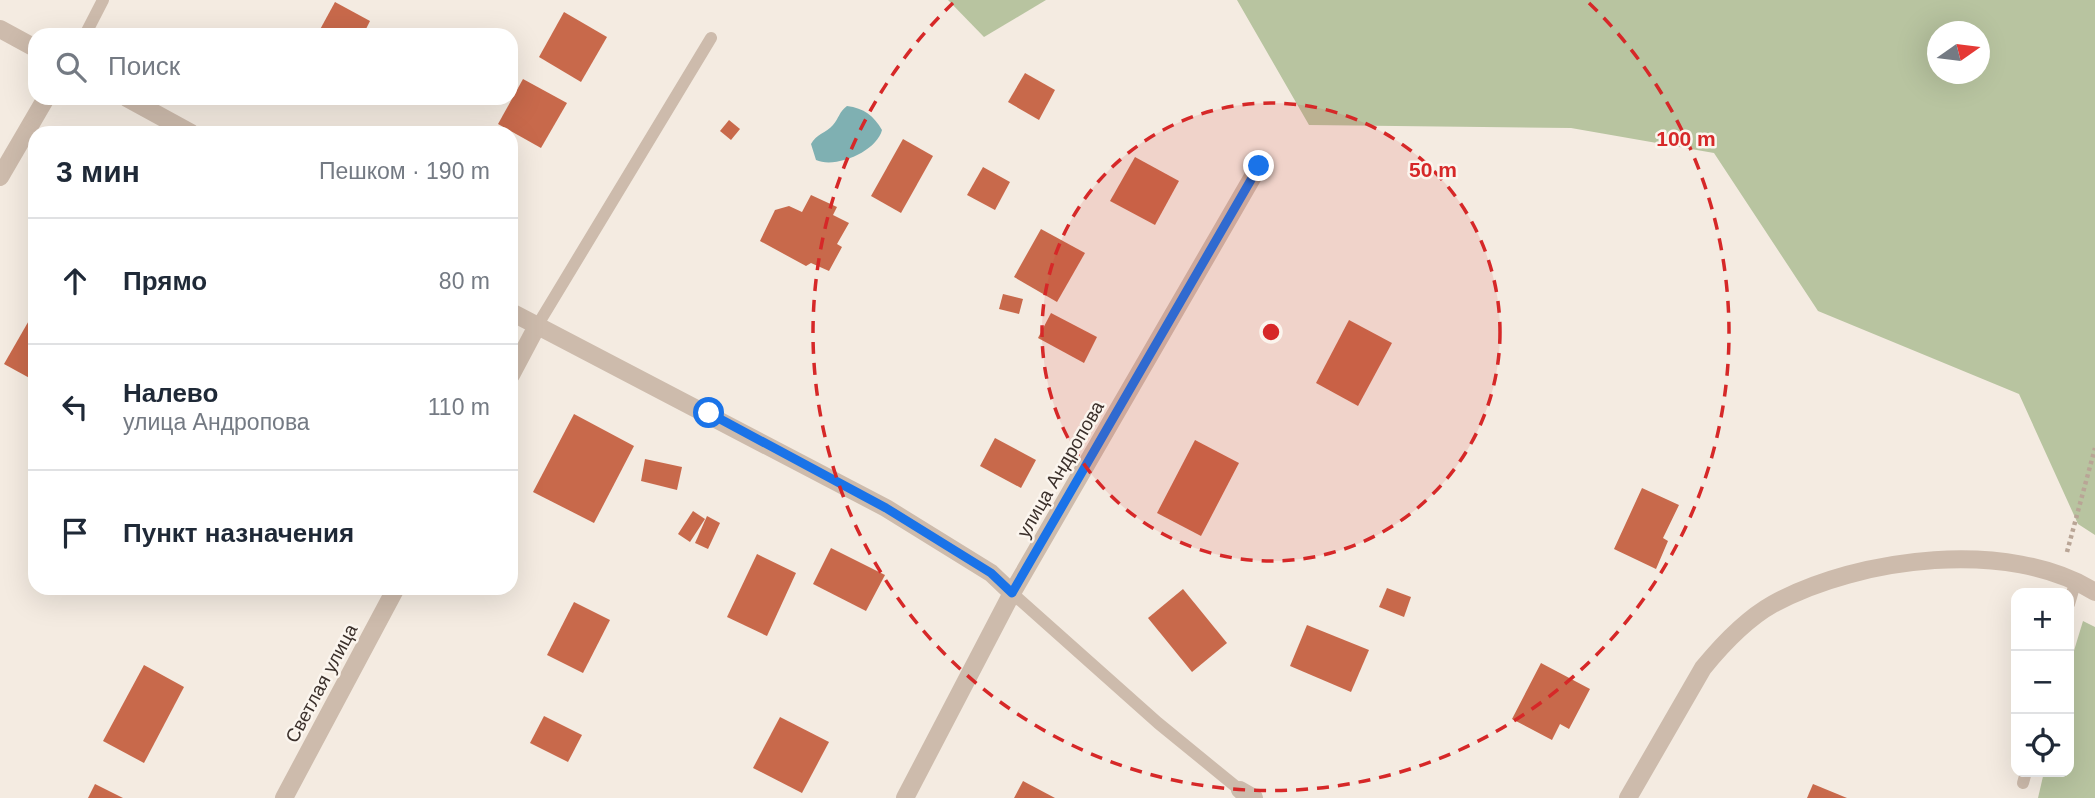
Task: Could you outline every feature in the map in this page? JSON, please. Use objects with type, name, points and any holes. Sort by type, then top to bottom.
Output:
[{"type":"street","points":[[0,29],[28,44]]},
{"type":"street","points":[[30,126],[42,105]]},
{"type":"street","points":[[140,105],[178,126]]},
{"type":"street","points":[[0,177],[28,129]]},
{"type":"street","name":"улица Андропова","points":[[905,798],[1012,593],[1259,166]]},
{"type":"street","points":[[518,316],[886,508],[991,573],[1012,593]]},
{"type":"street","points":[[518,362],[537,327]]},
{"type":"street","points":[[1628,798],[1703,668],[1715,653],[1772,605],[1812,587],[1881,568],[1922,561],[1983,559],[2027,564],[2069,577],[2095,592]]},
{"type":"street","name":"Светлая улица","points":[[284,798],[392,595]]},
{"type":"lane","points":[[89,28],[103,0]]},
{"type":"lane","points":[[537,327],[711,38]]},
{"type":"lane","points":[[2069,577],[2069,588]]},
{"type":"lane","points":[[1012,593],[1158,723],[1247,794]]},
{"type":"path","points":[[2069,577],[2095,448]]},
{"type":"green space","points":[[948,0],[1046,0],[984,37]]},
{"type":"green space","points":[[1237,0],[2095,0],[2095,535],[2078,524],[2019,394],[1818,311],[1714,153],[1571,128],[1309,125]]},
{"type":"green space","points":[[2083,621],[2095,627],[2095,798],[2038,798],[2043,777],[2074,777],[2074,651]]},
{"type":"water","points":[[847,106],[863,111],[876,121],[882,130],[879,138],[864,151],[844,160],[816,160],[811,144],[833,125]]},
{"type":"building","points":[[335,2],[370,21],[366,28],[321,28]]},
{"type":"building","points":[[564,12],[607,37],[581,82],[539,57]]},
{"type":"building","points":[[1025,73],[1055,90],[1039,120],[1008,102]]},
{"type":"building","points":[[523,79],[567,103],[541,148],[518,135],[518,126],[498,124],[509,105],[518,105],[518,88]]},
{"type":"building","points":[[729,120],[740,129],[731,140],[720,131]]},
{"type":"building","points":[[903,139],[933,156],[901,213],[871,196]]},
{"type":"building","points":[[1135,157],[1179,181],[1155,225],[1110,201]]},
{"type":"building","points":[[983,167],[1010,182],[995,210],[967,195]]},
{"type":"building","points":[[811,195],[837,207],[833,215],[849,223],[837,244],[842,247],[829,271],[811,263],[806,266],[760,241],[775,210],[789,206],[802,212]]},
{"type":"building","points":[[1041,229],[1085,253],[1057,302],[1014,277]]},
{"type":"building","points":[[1003,294],[1023,299],[1019,314],[999,309]]},
{"type":"building","points":[[1051,313],[1097,337],[1084,363],[1038,338]]},
{"type":"building","points":[[1349,320],[1392,343],[1358,406],[1316,383]]},
{"type":"building","points":[[28,322],[28,377],[4,364]]},
{"type":"building","points":[[574,414],[634,446],[594,523],[533,492]]},
{"type":"building","points":[[995,438],[1036,460],[1021,488],[980,466]]},
{"type":"building","points":[[1195,440],[1239,463],[1201,536],[1157,513]]},
{"type":"building","points":[[645,459],[682,467],[677,490],[641,481]]},
{"type":"building","points":[[1642,488],[1679,505],[1663,538],[1668,541],[1656,569],[1614,549]]},
{"type":"building","points":[[693,511],[705,519],[690,542],[678,534]]},
{"type":"building","points":[[707,516],[720,523],[708,549],[695,543]]},
{"type":"building","points":[[831,548],[885,575],[866,611],[813,584]]},
{"type":"building","points":[[757,554],[796,573],[767,636],[727,617]]},
{"type":"building","points":[[1387,588],[1411,597],[1404,617],[1379,607]]},
{"type":"building","points":[[1183,589],[1227,643],[1192,672],[1148,618]]},
{"type":"building","points":[[574,602],[610,620],[583,673],[547,655]]},
{"type":"building","points":[[1307,625],[1369,650],[1351,692],[1290,666]]},
{"type":"building","points":[[1541,663],[1590,689],[1569,729],[1560,724],[1552,740],[1512,719]]},
{"type":"building","points":[[144,665],[184,687],[144,763],[103,741]]},
{"type":"building","points":[[544,716],[582,735],[568,762],[530,743]]},
{"type":"building","points":[[780,717],[829,742],[802,793],[753,768]]},
{"type":"building","points":[[1023,781],[1055,798],[1014,798]]},
{"type":"building","points":[[95,784],[123,798],[88,798]]},
{"type":"building","points":[[1813,784],[1847,798],[1807,798]]},
{"type":"route","points":[[709,413],[946,543],[991,573],[1012,593],[1259,166]]}]
